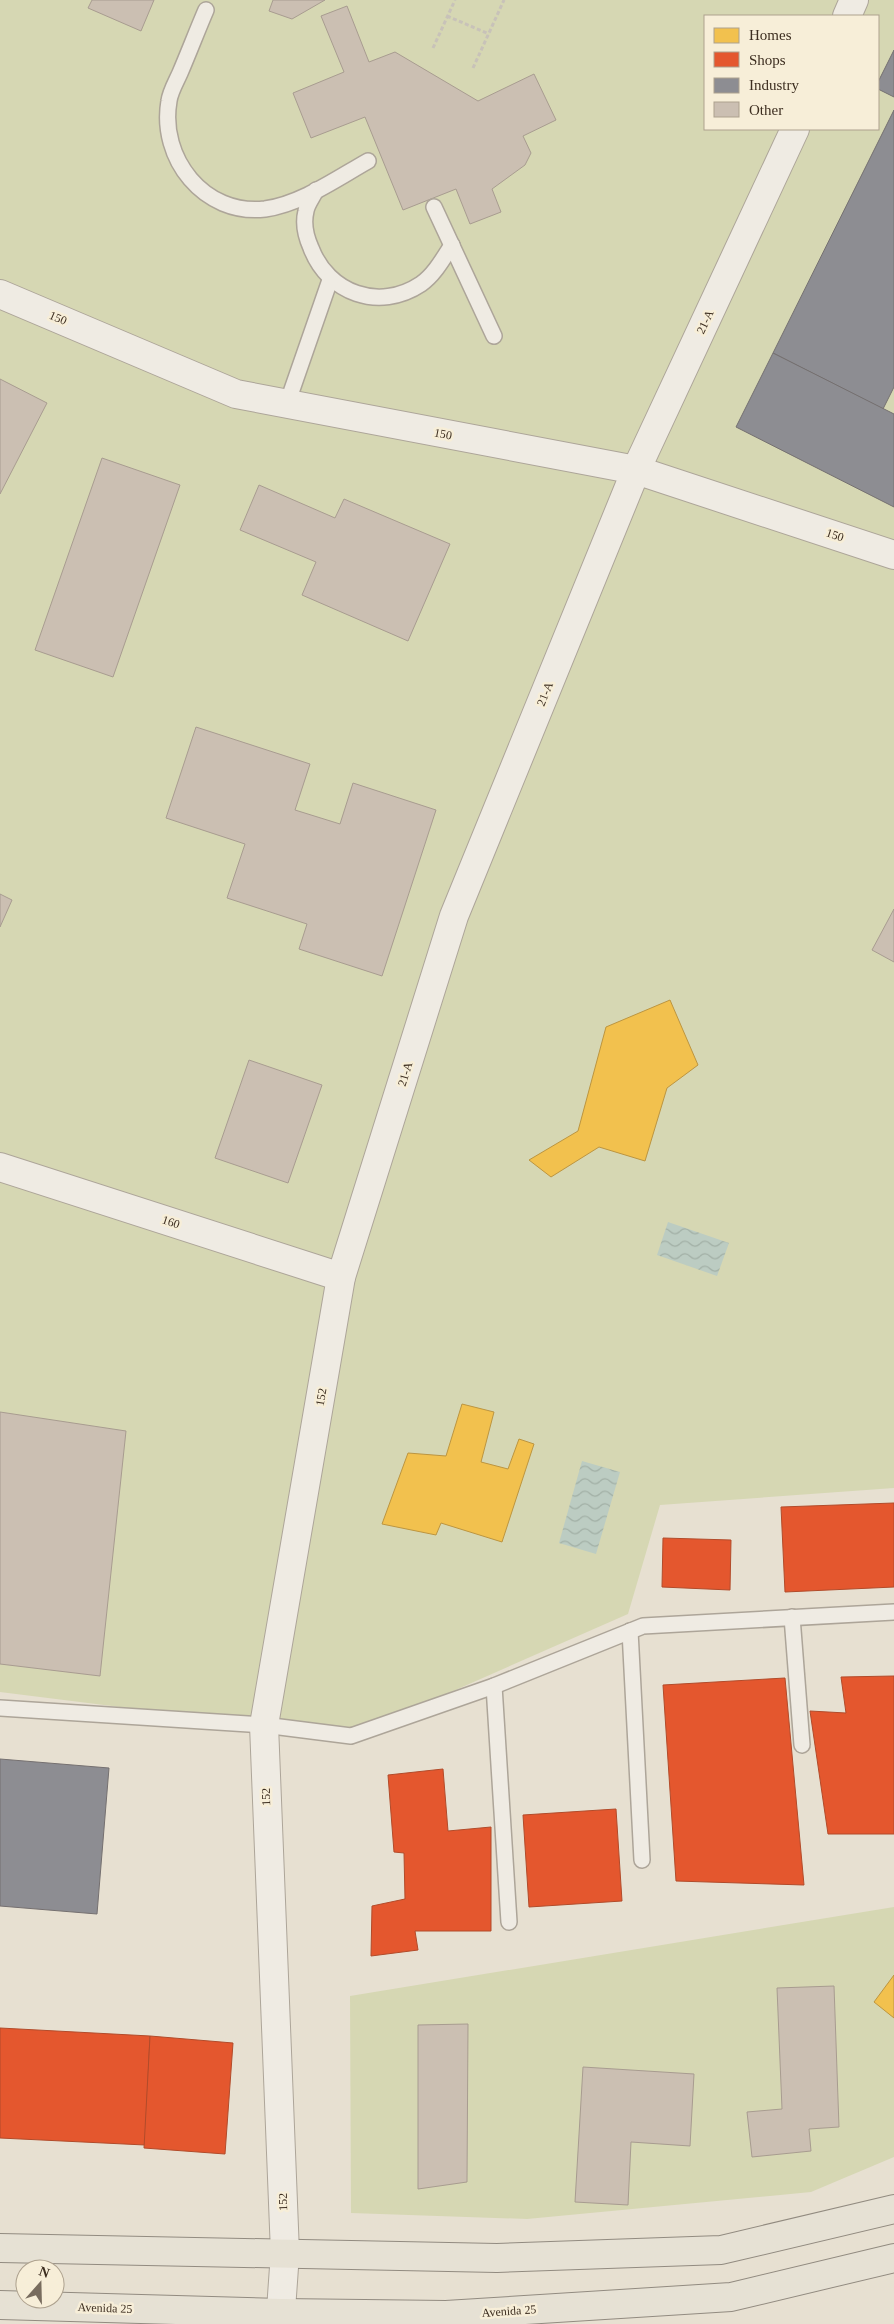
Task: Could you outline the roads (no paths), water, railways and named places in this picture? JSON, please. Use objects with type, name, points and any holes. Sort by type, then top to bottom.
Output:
[{"type":"main road","points":[[0,2248],[498,2258],[722,2250],[894,2209]]},
{"type":"main road","name":"Avenida 25","points":[[0,2305],[281,2319],[448,2319],[731,2297],[894,2258]]},
{"type":"street","points":[[847,15],[854,0]]},
{"type":"street","name":"21-A","points":[[342,1277],[454,916],[636,470],[795,130]]},
{"type":"street","name":"150","points":[[0,294],[236,394],[636,470],[894,555]]},
{"type":"street","name":"160","points":[[0,1167],[342,1277]]},
{"type":"street","name":"152","points":[[281,2319],[285,2253],[264,1725],[342,1277]]},
{"type":"lane","points":[[206,10],[169,100],[167,130],[175,157],[190,180],[211,197],[237,207],[264,209],[291,202],[368,162]]},
{"type":"lane","points":[[316,190],[306,211],[306,236],[316,262],[330,280],[352,293],[377,297],[400,294],[421,284],[438,267],[452,245]]},
{"type":"lane","points":[[434,207],[494,336]]},
{"type":"lane","points":[[287,404],[330,280]]},
{"type":"lane","points":[[0,1708],[264,1725],[351,1736],[494,1686],[643,1626],[894,1612]]},
{"type":"lane","points":[[792,1618],[802,1745]]},
{"type":"lane","points":[[630,1631],[642,1860]]},
{"type":"lane","points":[[494,1686],[509,1922]]},
{"type":"water","points":[[668,1222],[729,1243],[717,1276],[657,1255]]},
{"type":"water","points":[[582,1461],[620,1472],[596,1554],[559,1543]]}]
